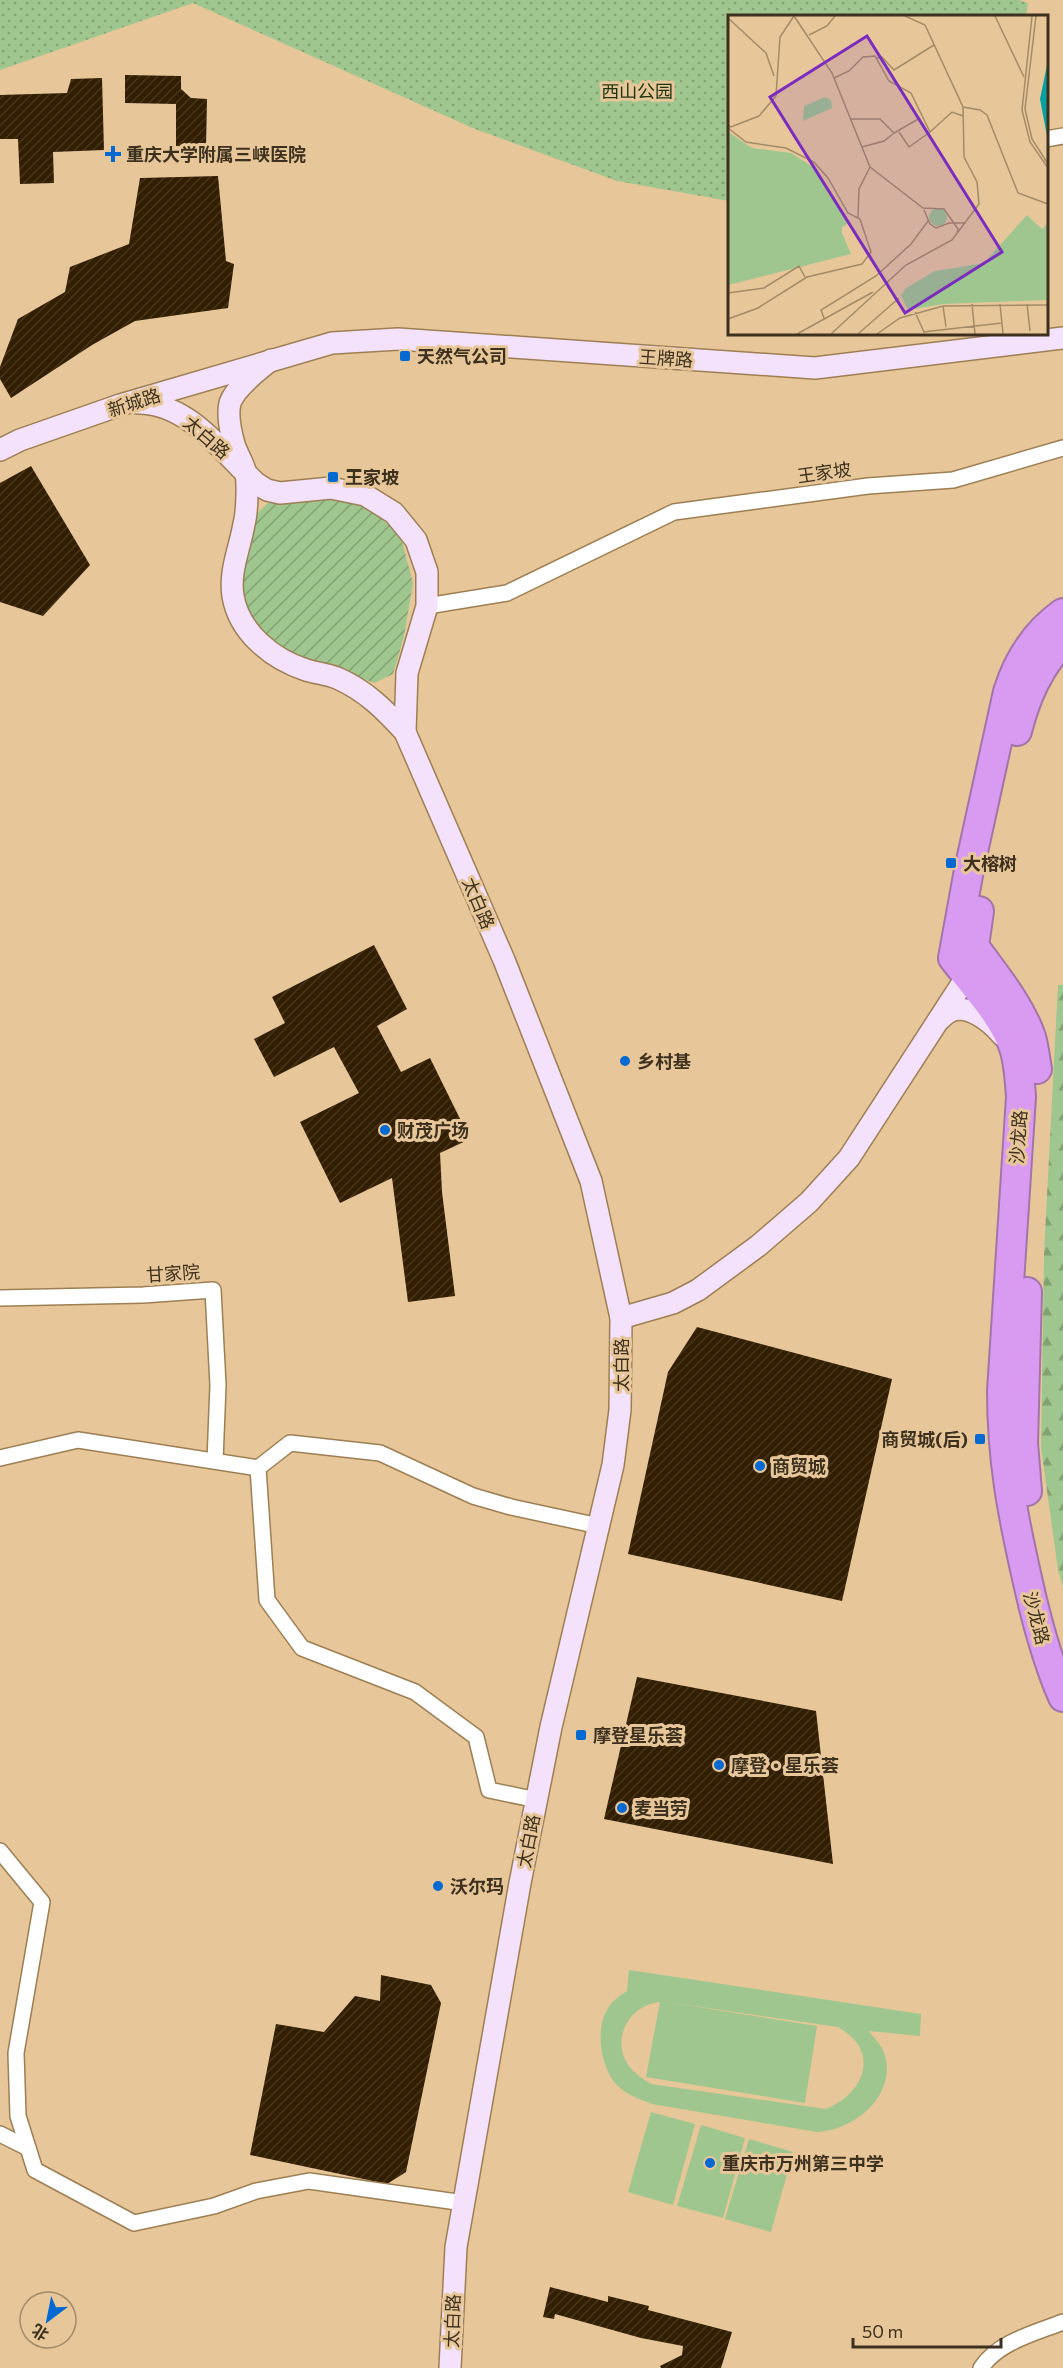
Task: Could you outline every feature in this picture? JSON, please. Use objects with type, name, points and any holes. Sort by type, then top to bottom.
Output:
[{"type":"highway","points":[[964,960],[969,870],[1008,692],[1015,669],[1027,649],[1063,613]]},
{"type":"highway","points":[[964,960],[1024,704],[1034,680],[1050,655],[1063,641]]},
{"type":"highway","name":"沙龙路","points":[[964,960],[1015,1049],[1021,1097],[1002,1391],[1002,1439],[1014,1522],[1040,1636],[1063,1697]]},
{"type":"highway","name":"沙龙路","points":[[964,960],[1013,1000],[1031,1038],[1037,1069],[1038,1097],[1028,1258],[1023,1443],[1031,1512],[1063,1645]]},
{"type":"main road","name":"王牌路","points":[[271,360],[332,343],[398,339],[815,368],[1063,339]]},
{"type":"main road","name":"新城路","points":[[0,450],[20,440],[129,403],[271,360]]},
{"type":"main road","name":"太白路","points":[[271,360],[245,383],[230,403],[230,424],[234,444],[246,473],[245,521],[233,567],[233,595],[242,623],[257,640],[281,659],[305,670],[337,678],[364,693],[405,732],[504,960],[591,1181],[621,1318],[620,1410],[613,1465],[551,1727],[518,1894],[456,2247],[450,2368]]},
{"type":"main road","name":"太白路","points":[[129,403],[164,406],[183,415],[267,490],[280,493],[331,488],[365,495],[394,513],[416,540],[427,572],[427,606],[407,673],[405,732]]},
{"type":"main road","points":[[937,1022],[964,960]]},
{"type":"main road","points":[[937,1022],[950,1011],[960,1009],[971,1012],[1000,1032],[1015,1049]]},
{"type":"main road","name":"太白路","points":[[621,1318],[673,1303],[698,1290],[758,1246],[809,1202],[849,1158],[937,1022]]},
{"type":"street","points":[[1048,139],[1063,136]]},
{"type":"street","name":"王家坡","points":[[427,606],[507,593],[675,512],[868,486],[953,480],[1063,448]]},
{"type":"street","name":"甘家院","points":[[0,1298],[143,1295],[213,1290],[218,1386],[215,1461]]},
{"type":"street","points":[[0,1458],[78,1440],[258,1468],[290,1443],[380,1452],[473,1496],[599,1526]]},
{"type":"street","points":[[258,1468],[267,1600],[302,1648],[415,1692],[476,1737],[489,1790],[537,1800]]},
{"type":"street","points":[[0,1851],[42,1902],[16,2053],[18,2116],[35,2170],[134,2223],[214,2206],[256,2191],[309,2181],[464,2203]]},
{"type":"street","points":[[0,2134],[28,2148]]},
{"type":"street","points":[[981,2368],[986,2361],[1008,2344],[1063,2322]]},
{"type":"green space","name":"西山公园","points":[[0,0],[1019,0],[1028,3],[1026,15],[728,15],[728,201],[617,181],[475,129],[193,3],[0,70]]},
{"type":"green space","points":[[310,496],[361,502],[400,534],[413,583],[404,636],[393,674],[374,683],[280,649],[251,622],[237,590],[249,521],[268,503]]},
{"type":"green space","points":[[1058,985],[1063,985],[1063,1587],[1058,1570],[1041,1447],[1044,1254]]},
{"type":"green space","points":[[629,1970],[921,2014],[920,2036],[869,2031],[883,2050],[887,2074],[884,2086],[871,2107],[862,2115],[834,2129],[817,2132],[652,2104],[623,2090],[615,2083],[606,2067],[601,2048],[601,2027],[611,2004],[627,1991]],"holes":[[[660,2002],[646,2077],[805,2103],[817,2026],[666,2002],[838,2027],[860,2048],[863,2071],[850,2093],[826,2109],[651,2084],[629,2066],[622,2047],[622,2038],[628,2020],[642,2008]]]},
{"type":"green space","points":[[651,2112],[695,2124],[673,2205],[628,2192]]},
{"type":"green space","points":[[701,2125],[745,2138],[723,2218],[677,2206]]},
{"type":"green space","points":[[749,2139],[793,2152],[771,2232],[725,2219]]},
{"type":"building","points":[[125,75],[181,76],[181,89],[191,98],[207,99],[206,147],[176,146],[176,104],[125,103]]},
{"type":"building","points":[[102,78],[104,150],[53,152],[54,183],[20,184],[18,139],[0,139],[0,95],[67,93],[71,79]]},
{"type":"building","points":[[218,176],[226,261],[234,264],[228,308],[135,321],[92,345],[11,398],[0,379],[0,367],[18,319],[65,292],[70,267],[129,244],[140,178]]},
{"type":"building","points":[[31,466],[90,565],[43,616],[0,602],[0,483]]},
{"type":"building","name":"财茂广场","points":[[374,945],[407,1009],[377,1026],[401,1072],[430,1058],[470,1139],[440,1153],[442,1192],[455,1296],[408,1302],[392,1178],[340,1203],[300,1122],[359,1093],[334,1047],[274,1077],[254,1039],[285,1023],[272,997]]},
{"type":"building","name":"商贸城","points":[[697,1327],[892,1379],[842,1601],[628,1554],[668,1372]]},
{"type":"building","name":"摩登・星乐荟","points":[[637,1677],[816,1711],[833,1864],[604,1819]]},
{"type":"building","points":[[381,1975],[431,1985],[441,2003],[406,2172],[387,2184],[250,2155],[276,2024],[324,2032],[355,1996],[380,2001]]},
{"type":"building","points":[[550,2287],[608,2302],[608,2296],[649,2306],[648,2310],[732,2332],[721,2368],[661,2368],[660,2366],[682,2355],[683,2346],[641,2338],[555,2314],[554,2319],[543,2317]]},
{"type":"place","name":"重庆大学附属三峡医院","points":[[113,154]]},
{"type":"place","name":"天然气公司","points":[[405,356]]},
{"type":"place","name":"王家坡","points":[[333,477]]},
{"type":"place","name":"大榕树","points":[[951,863]]},
{"type":"place","name":"乡村基","points":[[625,1061]]},
{"type":"place","name":"财茂广场","points":[[385,1130]]},
{"type":"place","name":"商贸城(后)","points":[[980,1439]]},
{"type":"place","name":"商贸城","points":[[760,1466]]},
{"type":"place","name":"摩登星乐荟","points":[[581,1735]]},
{"type":"place","name":"摩登・星乐荟","points":[[719,1765]]},
{"type":"place","name":"麦当劳","points":[[622,1808]]},
{"type":"place","name":"沃尔玛","points":[[438,1886]]},
{"type":"place","name":"重庆市万州第三中学","points":[[710,2163]]}]
